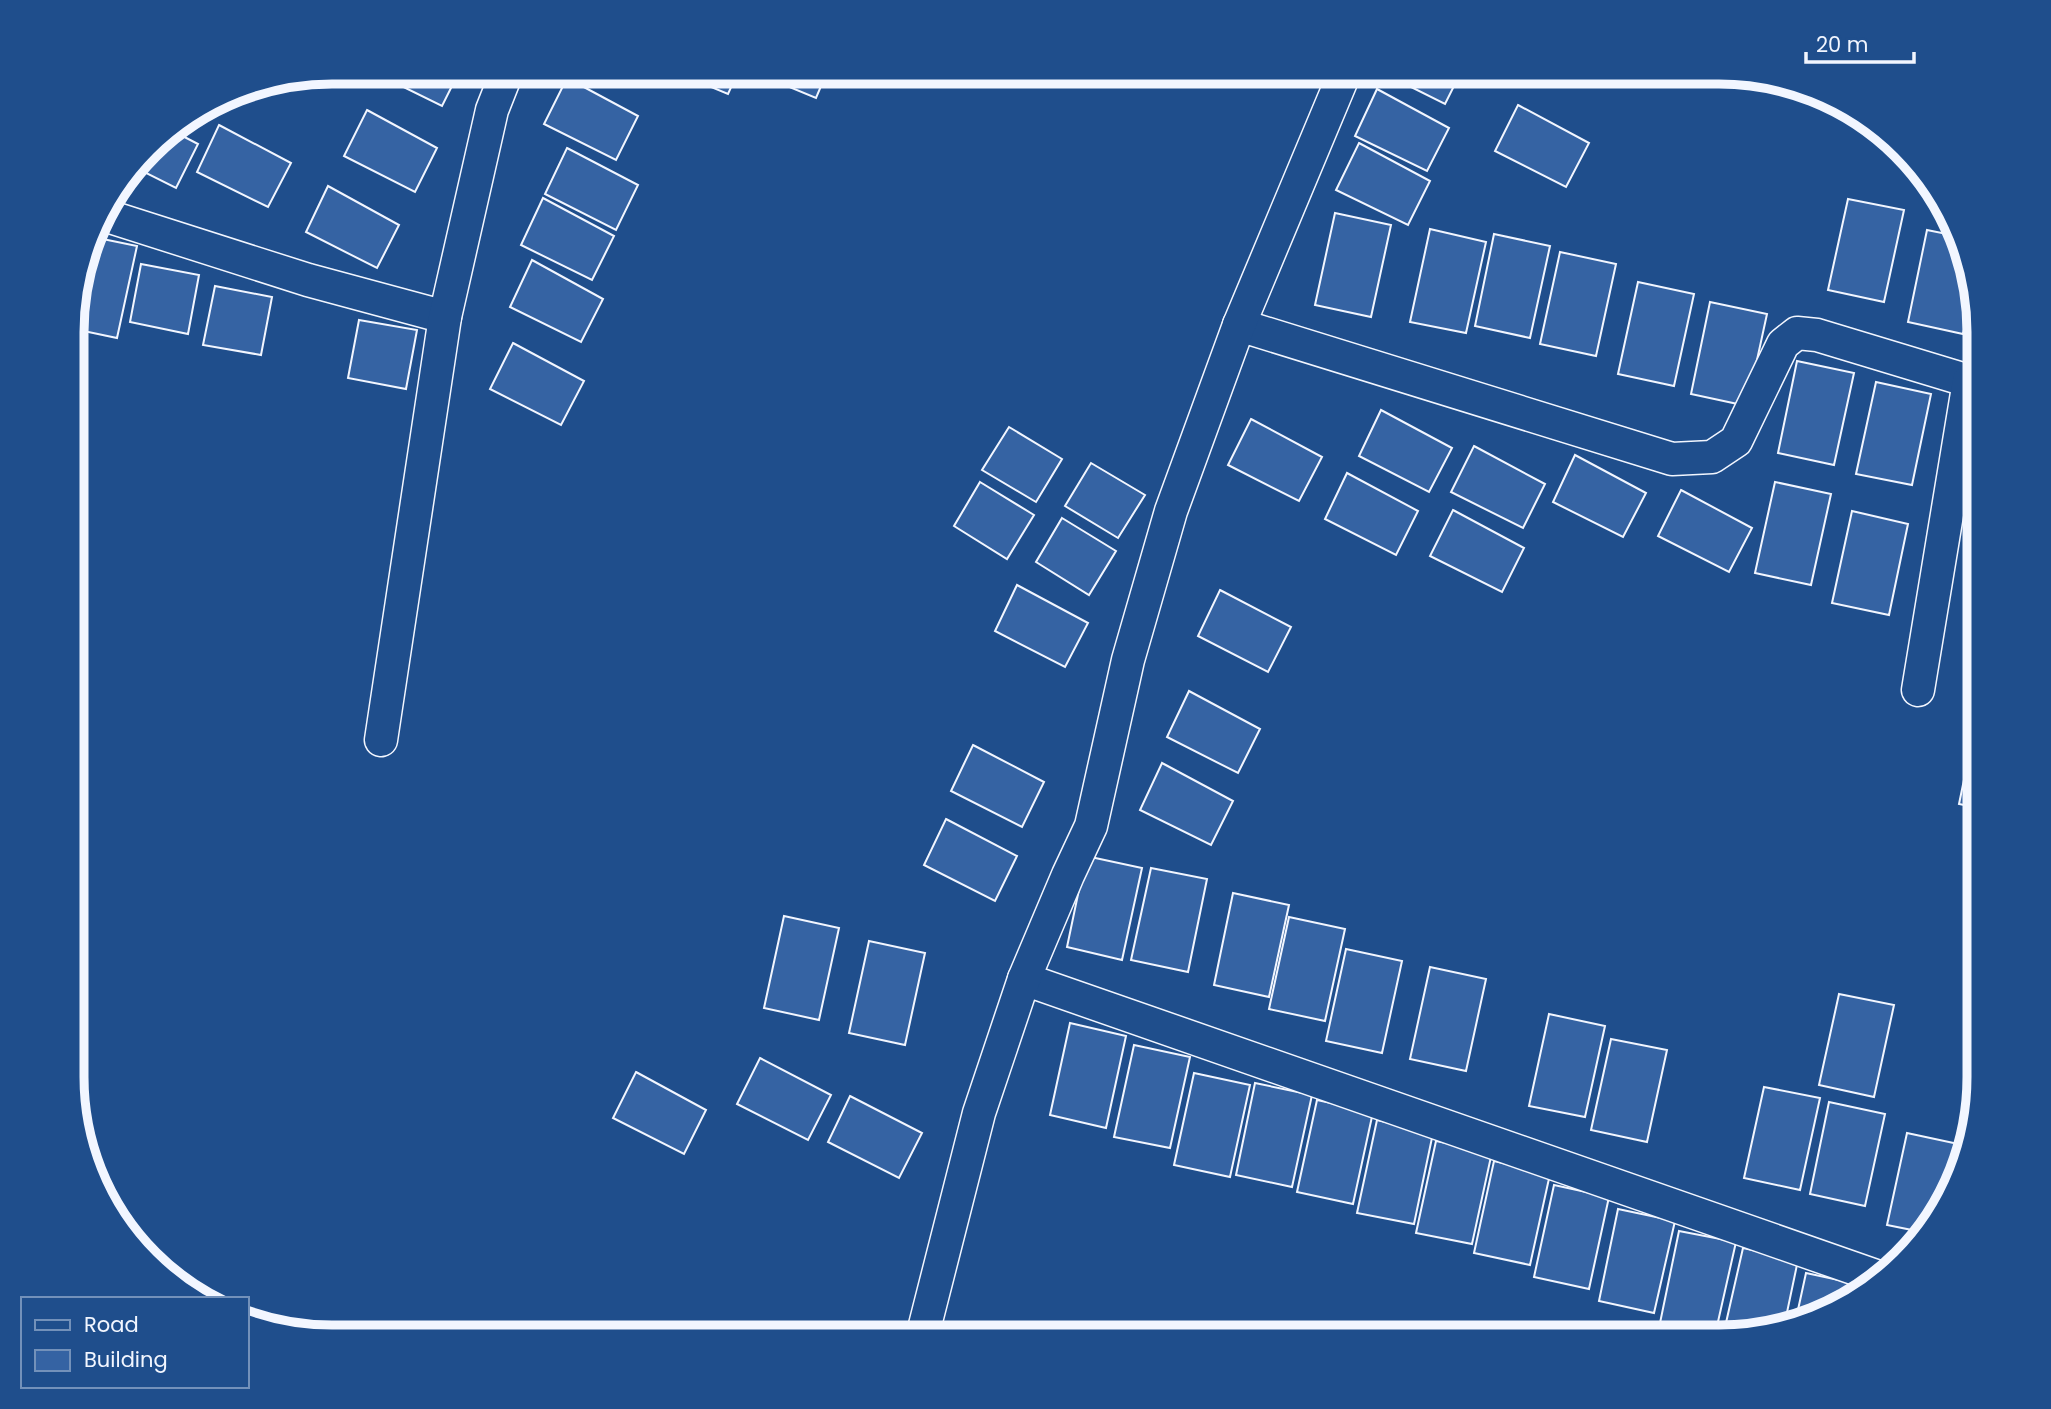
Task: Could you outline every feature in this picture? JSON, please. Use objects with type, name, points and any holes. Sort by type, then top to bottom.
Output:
[{"type":"street","points":[[381,740],[444,317],[492,110],[502,84]]},
{"type":"street","points":[[925,1325],[978,1113],[1024,979],[1091,826],[1128,660],[1171,511],[1239,325],[1341,84]]},
{"type":"street","points":[[112,218],[308,280],[444,317]]},
{"type":"street","points":[[1239,325],[1672,458],[1712,457],[1736,441],[1783,344],[1797,333],[1817,335],[1966,381]]},
{"type":"street","points":[[1918,690],[1966,426]]},
{"type":"street","points":[[1024,979],[1870,1274]]},
{"type":"building","points":[[397,84],[453,84],[442,106]]},
{"type":"building","points":[[564,84],[578,84],[638,116],[616,160],[544,124]]},
{"type":"building","points":[[704,84],[733,84],[728,94]]},
{"type":"building","points":[[782,84],[822,84],[816,98]]},
{"type":"building","points":[[1405,84],[1455,84],[1445,104]]},
{"type":"building","points":[[1377,89],[1449,128],[1427,171],[1355,136]]},
{"type":"building","points":[[1518,105],[1589,143],[1566,187],[1495,151]]},
{"type":"building","points":[[367,110],[437,148],[415,192],[344,156]]},
{"type":"building","points":[[219,125],[291,163],[268,207],[197,172]]},
{"type":"building","points":[[181,135],[198,144],[176,188],[143,172]]},
{"type":"building","points":[[1359,143],[1430,181],[1408,225],[1336,190]]},
{"type":"building","points":[[567,148],[638,185],[616,230],[545,194]]},
{"type":"building","points":[[328,186],[399,225],[377,268],[306,232]]},
{"type":"building","points":[[543,198],[614,236],[592,280],[521,245]]},
{"type":"building","points":[[1848,199],[1904,210],[1884,302],[1828,290]]},
{"type":"building","points":[[1335,213],[1391,225],[1371,317],[1315,305]]},
{"type":"building","points":[[1430,229],[1486,242],[1466,333],[1410,322]]},
{"type":"building","points":[[1927,230],[1947,234],[1959,268],[1965,300],[1966,320],[1963,334],[1908,322]]},
{"type":"building","points":[[1494,234],[1550,246],[1530,338],[1475,326]]},
{"type":"building","points":[[102,239],[137,246],[117,338],[84,331],[92,268]]},
{"type":"building","points":[[1560,252],[1616,264],[1596,356],[1540,344]]},
{"type":"building","points":[[532,260],[603,299],[581,342],[510,307]]},
{"type":"building","points":[[141,264],[199,275],[188,334],[130,322]]},
{"type":"building","points":[[1638,282],[1694,294],[1674,386],[1618,374]]},
{"type":"building","points":[[215,286],[272,297],[261,355],[203,345]]},
{"type":"building","points":[[1710,302],[1767,314],[1747,406],[1691,394]]},
{"type":"building","points":[[359,320],[417,330],[406,389],[348,378]]},
{"type":"building","points":[[513,343],[584,381],[561,425],[490,389]]},
{"type":"building","points":[[1797,361],[1854,373],[1834,465],[1778,453]]},
{"type":"building","points":[[1876,382],[1931,394],[1912,485],[1856,474]]},
{"type":"building","points":[[1381,410],[1452,448],[1429,492],[1359,456]]},
{"type":"building","points":[[1251,419],[1322,457],[1299,501],[1228,465]]},
{"type":"building","points":[[1009,427],[1062,459],[1036,502],[982,470]]},
{"type":"building","points":[[1474,446],[1545,484],[1523,528],[1451,492]]},
{"type":"building","points":[[1575,455],[1646,493],[1623,537],[1553,502]]},
{"type":"building","points":[[1091,463],[1145,495],[1118,538],[1065,506]]},
{"type":"building","points":[[1347,473],[1418,511],[1396,555],[1325,519]]},
{"type":"building","points":[[980,482],[1034,515],[1007,559],[954,526]]},
{"type":"building","points":[[1775,482],[1831,494],[1811,585],[1755,573]]},
{"type":"building","points":[[1681,490],[1752,528],[1729,572],[1658,536]]},
{"type":"building","points":[[1453,510],[1524,548],[1502,592],[1430,556]]},
{"type":"building","points":[[1852,511],[1908,524],[1889,615],[1832,603]]},
{"type":"building","points":[[1062,518],[1116,551],[1089,595],[1036,562]]},
{"type":"building","points":[[1017,585],[1088,623],[1065,667],[995,631]]},
{"type":"building","points":[[1220,590],[1291,627],[1268,672],[1198,636]]},
{"type":"building","points":[[1189,691],[1260,729],[1238,773],[1167,737]]},
{"type":"building","points":[[973,745],[1044,782],[1022,827],[951,791]]},
{"type":"building","points":[[1162,763],[1233,801],[1211,845],[1140,810]]},
{"type":"building","points":[[1967,767],[1967,806],[1959,804]]},
{"type":"building","points":[[946,819],[1017,856],[995,901],[924,865]]},
{"type":"building","points":[[1086,856],[1142,868],[1122,960],[1067,947]]},
{"type":"building","points":[[1151,868],[1207,879],[1188,972],[1131,960]]},
{"type":"building","points":[[1233,893],[1289,905],[1269,997],[1214,985]]},
{"type":"building","points":[[784,916],[839,928],[819,1020],[764,1008]]},
{"type":"building","points":[[1289,917],[1345,929],[1325,1021],[1269,1009]]},
{"type":"building","points":[[869,941],[925,953],[905,1045],[849,1033]]},
{"type":"building","points":[[1346,949],[1402,961],[1382,1053],[1326,1041]]},
{"type":"building","points":[[1430,967],[1486,979],[1466,1071],[1410,1059]]},
{"type":"building","points":[[1839,994],[1894,1005],[1874,1097],[1819,1085]]},
{"type":"building","points":[[1549,1014],[1605,1026],[1585,1117],[1529,1106]]},
{"type":"building","points":[[1070,1023],[1126,1036],[1106,1128],[1050,1115]]},
{"type":"building","points":[[1611,1039],[1667,1050],[1647,1142],[1591,1130]]},
{"type":"building","points":[[1134,1045],[1190,1057],[1170,1148],[1114,1137]]},
{"type":"building","points":[[760,1058],[831,1095],[808,1140],[737,1104]]},
{"type":"building","points":[[636,1072],[706,1110],[684,1154],[613,1118]]},
{"type":"building","points":[[1194,1073],[1250,1085],[1230,1177],[1174,1165]]},
{"type":"building","points":[[1255,1083],[1312,1095],[1292,1187],[1236,1175]]},
{"type":"building","points":[[1764,1087],[1820,1098],[1800,1190],[1744,1178]]},
{"type":"building","points":[[850,1096],[922,1133],[899,1178],[828,1142]]},
{"type":"building","points":[[1317,1100],[1373,1112],[1353,1204],[1297,1192]]},
{"type":"building","points":[[1829,1102],[1885,1114],[1865,1206],[1810,1194]]},
{"type":"building","points":[[1377,1120],[1433,1133],[1414,1224],[1357,1213]]},
{"type":"building","points":[[1907,1133],[1958,1144],[1934,1201],[1916,1228],[1914,1230],[1887,1225]]},
{"type":"building","points":[[1436,1141],[1492,1152],[1472,1244],[1416,1233]]},
{"type":"building","points":[[1494,1161],[1550,1174],[1530,1265],[1474,1253]]},
{"type":"building","points":[[1554,1185],[1609,1197],[1589,1289],[1534,1277]]},
{"type":"building","points":[[1618,1209],[1675,1221],[1654,1313],[1599,1301]]},
{"type":"building","points":[[1679,1231],[1736,1242],[1717,1325],[1660,1323]]},
{"type":"building","points":[[1743,1248],[1798,1260],[1786,1316],[1726,1325]]},
{"type":"building","points":[[1806,1273],[1856,1284],[1829,1299],[1797,1312]]}]
